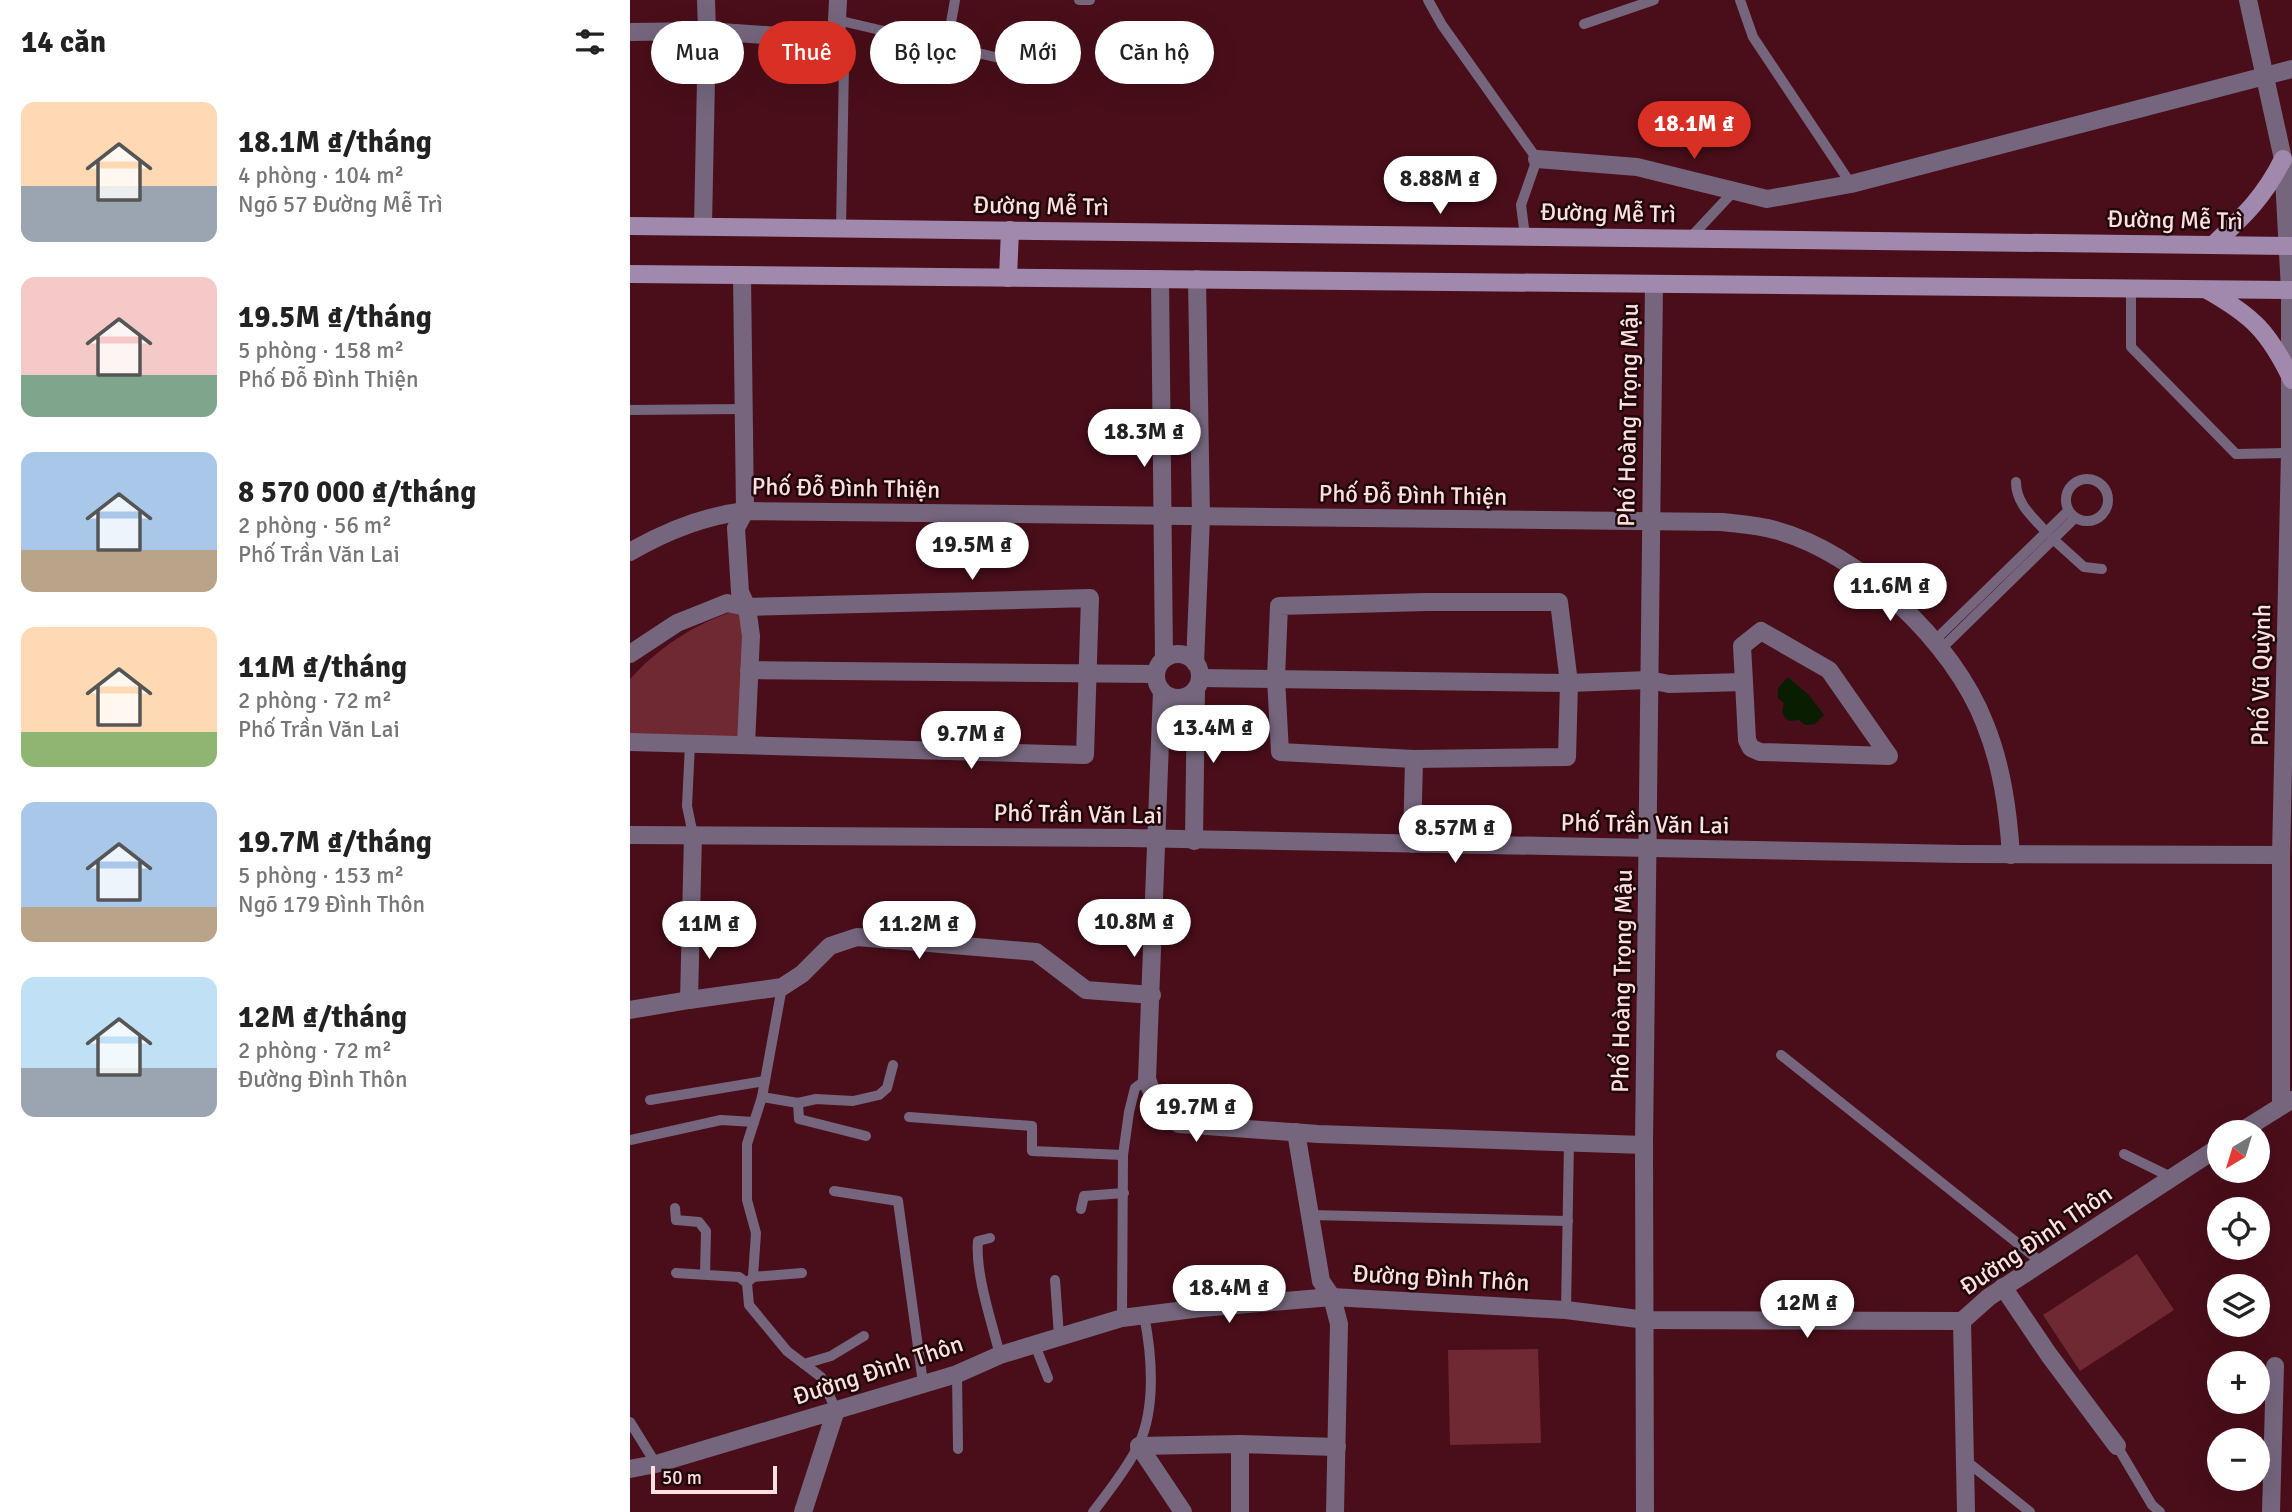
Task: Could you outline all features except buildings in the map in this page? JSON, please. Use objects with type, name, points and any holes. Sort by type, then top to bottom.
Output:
[{"type":"main road","points":[[2214,244],[2243,217],[2270,186],[2283,159]]},
{"type":"main road","name":"Đường Mễ Trì","points":[[630,226],[2290,246]]},
{"type":"main road","points":[[1008,278],[1010,230]]},
{"type":"main road","points":[[630,274],[2291,290]]},
{"type":"main road","points":[[2204,288],[2238,309],[2260,327],[2272,341],[2292,380]]},
{"type":"street","points":[[706,0],[707,21]]},
{"type":"street","points":[[837,20],[838,0]]},
{"type":"street","name":"Phố Vũ Quỳnh","points":[[2248,0],[2283,159],[2290,246],[2292,380],[2281,855],[2287,1102]]},
{"type":"street","points":[[630,32],[651,32]]},
{"type":"street","points":[[1537,159],[1637,167],[1767,199],[1852,184],[2292,69]]},
{"type":"street","points":[[703,225],[706,84]]},
{"type":"street","points":[[742,275],[745,511],[736,528],[736,550],[740,592],[747,607],[751,636],[746,745]]},
{"type":"street","points":[[1160,279],[1164,517],[1157,840],[1147,1079],[1158,1110],[1180,1124],[1296,1132],[1644,1144]]},
{"type":"street","points":[[1194,841],[1201,517],[1197,279]]},
{"type":"street","name":"Phố Hoàng Trọng Mậu","points":[[1645,1512],[1644,1144],[1654,284]]},
{"type":"street","name":"Phố Đỗ Đình Thiện","points":[[630,552],[688,524],[714,515],[745,511],[1731,523],[1775,530],[1842,560],[1867,577],[1937,645],[1960,674],[1985,723],[2002,780],[2011,855]]},
{"type":"street","points":[[630,654],[677,622],[727,603],[747,607],[1090,598],[1085,755],[630,742]]},
{"type":"street","points":[[1559,602],[1569,683],[1567,757],[1414,759],[1280,752],[1276,678],[1279,606],[1559,602]]},
{"type":"street","points":[[1761,631],[1829,670],[1889,756],[1760,752],[1751,748],[1747,740],[1744,682],[1742,646],[1761,631]]},
{"type":"street","points":[[1160,674],[1175,654],[1183,654],[1197,677]]},
{"type":"street","points":[[749,670],[1160,674]]},
{"type":"street","points":[[1160,674],[1170,697],[1177,698],[1190,695],[1197,677]]},
{"type":"street","points":[[1197,677],[1569,683],[1649,680],[1668,684],[1744,682]]},
{"type":"street","points":[[1412,844],[1414,759]]},
{"type":"street","name":"Phố Trần Văn Lai","points":[[630,835],[1157,840],[2011,855],[2281,855]]},
{"type":"street","points":[[689,1000],[693,835]]},
{"type":"street","points":[[630,1010],[782,986],[802,974],[830,946],[857,937],[1036,951],[1086,990],[1152,995]]},
{"type":"street","points":[[2259,1120],[2287,1102]]},
{"type":"street","points":[[1296,1132],[1321,1281],[1332,1297],[1339,1324],[1335,1512]]},
{"type":"street","name":"Đường Đình Thôn","points":[[630,1469],[656,1464],[957,1374],[1000,1356],[1122,1318],[1201,1308],[1332,1297],[1566,1310],[1646,1320],[1962,1321],[2003,1287],[2207,1155]]},
{"type":"street","points":[[2003,1287],[2049,1355],[2118,1447]]},
{"type":"street","points":[[1962,1321],[1966,1512]]},
{"type":"street","points":[[2271,1512],[2275,1366]]},
{"type":"street","points":[[803,1512],[836,1410]]},
{"type":"street","points":[[1139,1446],[1240,1444],[1337,1447]]},
{"type":"street","points":[[1240,1444],[1240,1512]]},
{"type":"street","points":[[1139,1446],[1183,1512]]},
{"type":"lane","points":[[951,21],[955,0]]},
{"type":"lane","points":[[1079,0],[1090,0]]},
{"type":"lane","points":[[1428,0],[1442,25],[1537,159],[1521,205],[1525,236]]},
{"type":"lane","points":[[1584,24],[1654,0]]},
{"type":"lane","points":[[1740,0],[1753,37],[1852,184]]},
{"type":"lane","points":[[837,20],[870,28]]},
{"type":"lane","points":[[841,228],[844,84]]},
{"type":"lane","points":[[1690,238],[1734,191]]},
{"type":"lane","points":[[2132,289],[2131,347],[2236,454],[2290,453]]},
{"type":"lane","points":[[630,410],[743,409]]},
{"type":"lane","points":[[2088,478],[2101,484],[2106,490],[2108,504],[2101,516],[2088,522],[2072,514],[2065,500],[2074,482],[2088,478]]},
{"type":"lane","points":[[2016,482],[2020,501],[2050,535],[2084,567],[2102,569]]},
{"type":"lane","points":[[1937,645],[2072,514]]},
{"type":"lane","points":[[690,744],[687,806],[693,835]]},
{"type":"lane","points":[[782,986],[762,1097],[747,1144],[746,1187],[756,1233],[749,1305],[787,1351],[821,1377],[836,1410]]},
{"type":"lane","points":[[1781,1055],[2041,1262]]},
{"type":"lane","points":[[762,1097],[798,1103],[816,1099],[853,1101],[879,1095],[887,1088],[893,1065]]},
{"type":"lane","points":[[1122,1318],[1124,1155],[1135,1088],[1147,1079]]},
{"type":"lane","points":[[650,1100],[765,1081]]},
{"type":"lane","points":[[798,1103],[799,1119],[866,1136]]},
{"type":"lane","points":[[909,1117],[1032,1126],[1032,1151],[1124,1155]]},
{"type":"lane","points":[[630,1140],[721,1120],[754,1122]]},
{"type":"lane","points":[[1566,1310],[1569,1142]]},
{"type":"lane","points":[[2124,1154],[2174,1178]]},
{"type":"lane","points":[[834,1191],[898,1200],[922,1383]]},
{"type":"lane","points":[[1081,1209],[1084,1196],[1124,1193]]},
{"type":"lane","points":[[675,1209],[676,1220],[699,1222],[706,1231],[705,1274]]},
{"type":"lane","points":[[1310,1215],[1568,1221]]},
{"type":"lane","points":[[990,1238],[978,1241],[977,1248],[1000,1356]]},
{"type":"lane","points":[[676,1273],[738,1276],[750,1280],[802,1273]]},
{"type":"lane","points":[[1055,1280],[1059,1336]]},
{"type":"lane","points":[[1094,1512],[1139,1446],[1147,1422],[1148,1336],[1144,1315]]},
{"type":"lane","points":[[804,1364],[831,1356],[863,1336]]},
{"type":"lane","points":[[1035,1345],[1048,1378]]},
{"type":"lane","points":[[957,1374],[958,1449]]},
{"type":"lane","points":[[630,1422],[656,1464]]},
{"type":"lane","points":[[2118,1447],[2152,1505],[2160,1512]]},
{"type":"lane","points":[[1965,1460],[2030,1512]]},
{"type":"shaded area","points":[[747,607],[746,745],[630,742],[630,679],[656,654],[684,634],[730,612]]},
{"type":"shaded area","points":[[1788,677],[1809,695],[1824,715],[1815,724],[1805,725],[1799,720],[1790,721],[1784,716],[1784,703],[1778,698],[1778,688]]},
{"type":"shaded area","points":[[2137,1254],[2174,1310],[2080,1371],[2043,1315]]},
{"type":"shaded area","points":[[1538,1349],[1541,1443],[1450,1445],[1448,1350]]}]
